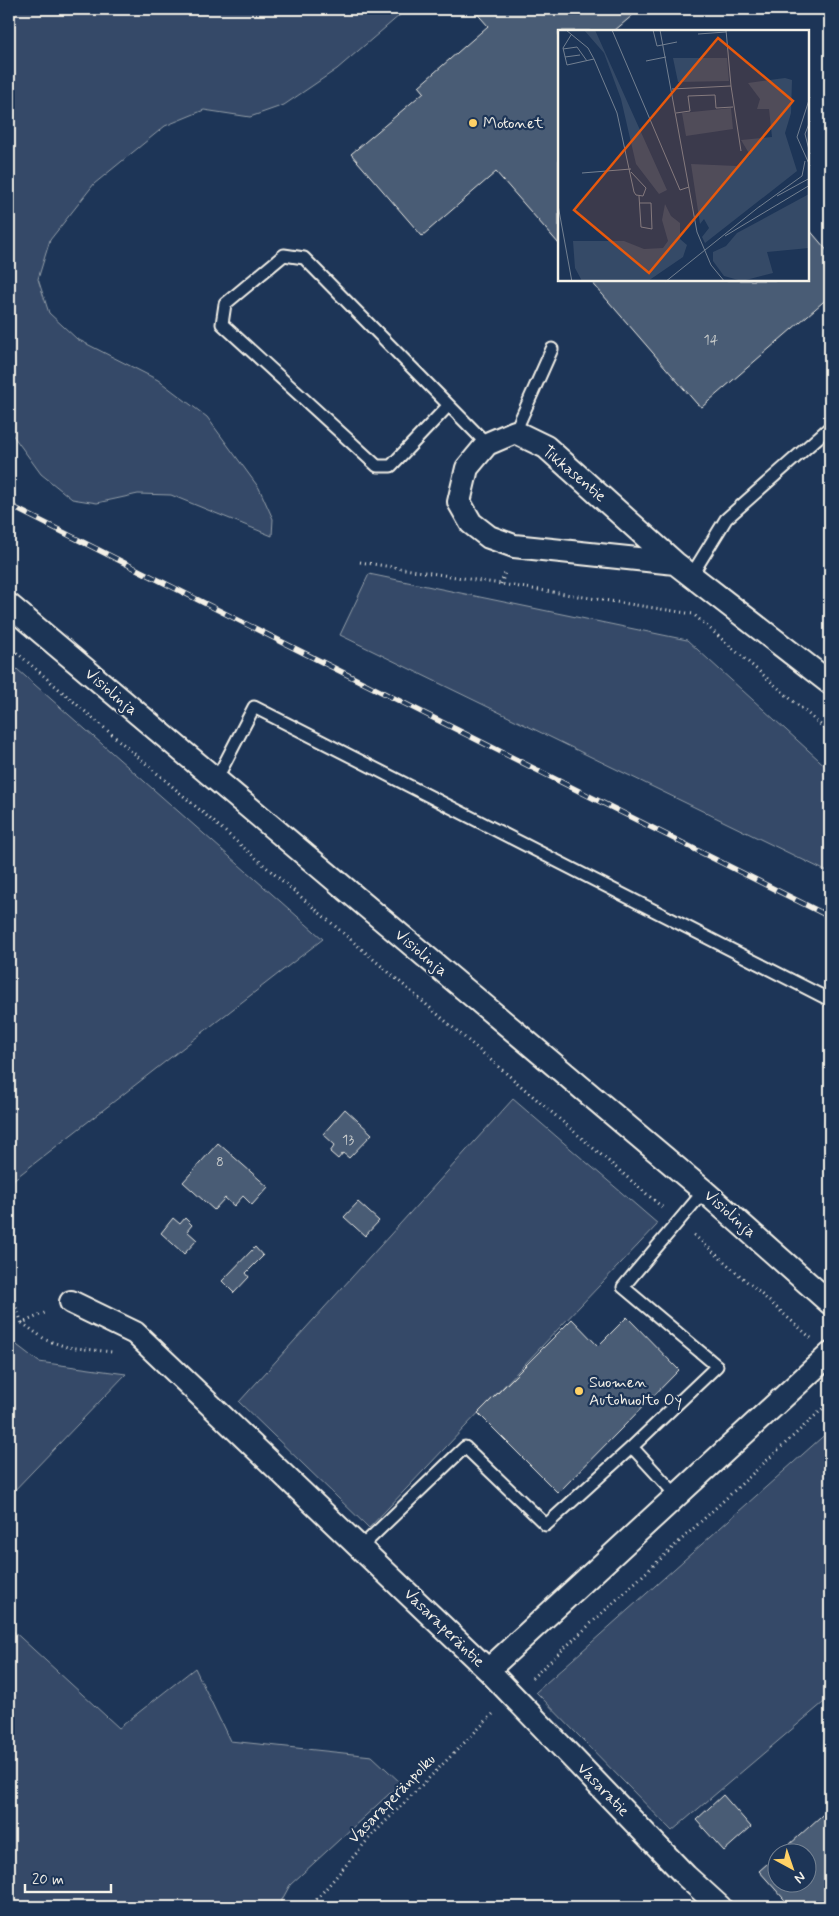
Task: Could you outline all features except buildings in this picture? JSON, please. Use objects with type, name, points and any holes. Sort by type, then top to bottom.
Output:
[{"type":"street","points":[[515,432],[487,444],[467,468],[459,502],[471,523],[490,538],[514,546],[683,569]]},
{"type":"street","name":"Tikkasentie","points":[[515,432],[546,447],[683,569],[830,683]]},
{"type":"street","name":"Visiolinja","points":[[9,606],[704,1191],[830,1303]]},
{"type":"street","name":"Vasaraperäntie","points":[[71,1302],[135,1333],[488,1670],[830,1354]]},
{"type":"street","name":"Vasaratie","points":[[488,1670],[686,1876],[720,1907]]},
{"type":"lane","points":[[448,406],[391,466],[377,466],[222,324],[225,304],[284,255],[304,258],[487,444]]},
{"type":"lane","points":[[515,432],[552,349]]},
{"type":"lane","points":[[683,569],[726,519],[830,427]]},
{"type":"lane","points":[[216,780],[254,706],[830,1000]]},
{"type":"lane","points":[[360,1548],[465,1447],[546,1525],[717,1366],[623,1286],[704,1191]]},
{"type":"lane","points":[[632,1447],[676,1495]]},
{"type":"path","points":[[360,562],[692,614],[830,734]]},
{"type":"path","points":[[9,646],[830,1354]]},
{"type":"path","points":[[9,1289],[22,1323],[71,1302]]},
{"type":"path","name":"Vasaraperänpolku","points":[[310,1907],[371,1836],[495,1711],[830,1402]]},
{"type":"shaded area","points":[[9,9],[407,9],[337,69],[284,105],[250,117],[204,110],[165,126],[94,184],[50,240],[38,279],[49,313],[77,339],[158,380],[207,417],[259,488],[273,519],[272,536],[171,495],[138,494],[97,503],[72,499],[41,474],[9,430]]},
{"type":"shaded area","points":[[369,574],[687,640],[830,770],[830,873],[340,635]]},
{"type":"shaded area","points":[[9,662],[323,939],[13,1180],[9,1210]]},
{"type":"shaded area","points":[[513,1099],[658,1224],[369,1528],[239,1402]]},
{"type":"shaded area","points":[[9,1339],[39,1362],[126,1374],[9,1496]]},
{"type":"shaded area","points":[[830,1430],[830,1697],[672,1831],[536,1692]]},
{"type":"shaded area","points":[[9,1627],[119,1728],[195,1668],[230,1741],[372,1756],[401,1783],[290,1885],[278,1907],[16,1907],[9,1897]]},
{"type":"railway","points":[[9,505],[830,917]]},
{"type":"place","name":"Motonet","points":[[473,123]]},
{"type":"place","name":"Suomen Autohuolto Oy","points":[[579,1391]]}]
